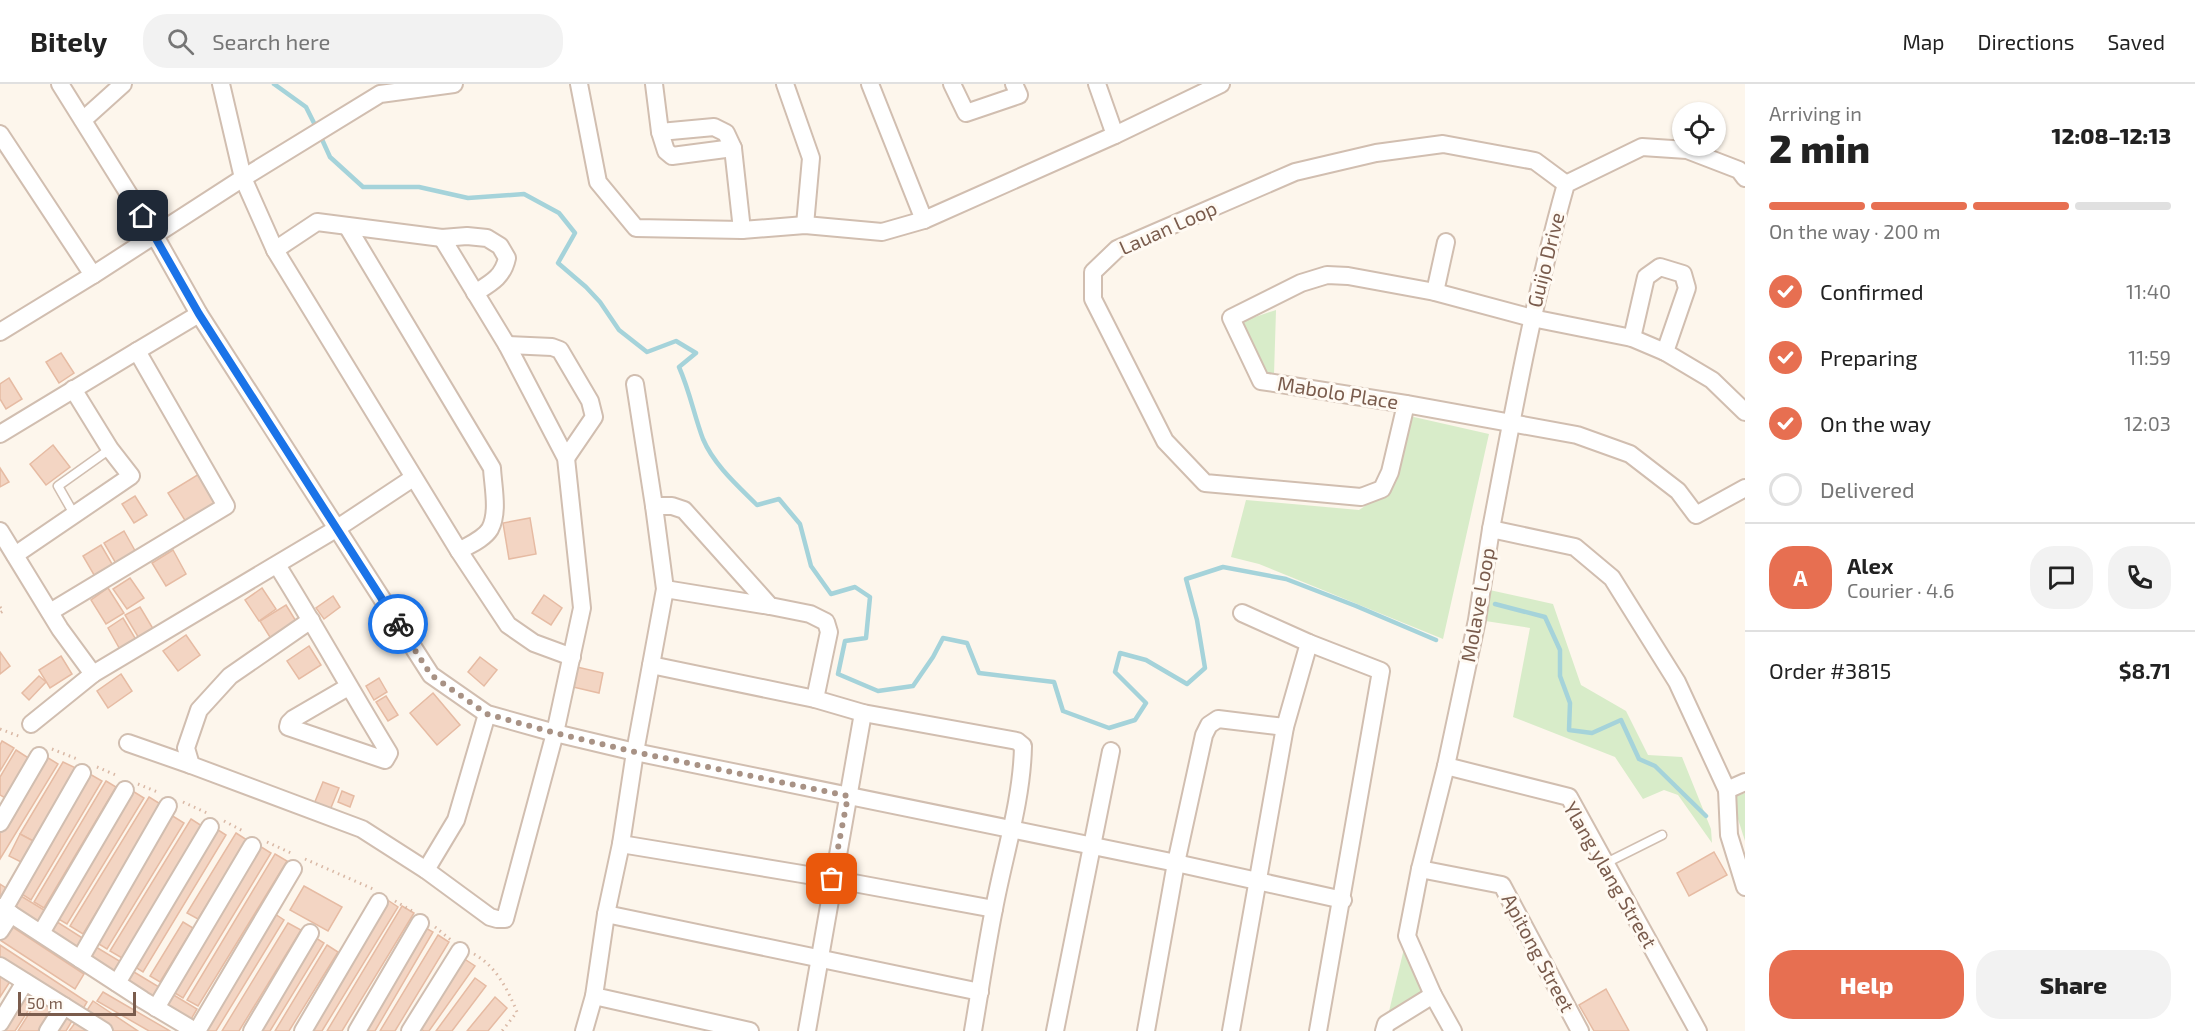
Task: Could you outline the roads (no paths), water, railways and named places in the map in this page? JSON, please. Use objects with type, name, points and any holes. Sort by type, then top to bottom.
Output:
[{"type":"street","points":[[60,84],[155,236],[199,314],[431,675],[487,714],[635,752],[1176,863],[1342,900]]},
{"type":"street","points":[[83,120],[123,84]]},
{"type":"street","points":[[221,84],[243,178],[275,250],[413,478],[508,625],[534,643],[572,657]]},
{"type":"street","points":[[0,332],[380,94],[454,84]]},
{"type":"street","points":[[579,84],[598,182],[636,228],[742,230],[805,225],[882,232],[924,220],[1115,135],[1221,84]]},
{"type":"street","points":[[654,84],[660,132],[666,151],[672,156],[734,148]]},
{"type":"street","points":[[785,84],[811,158],[805,225]]},
{"type":"street","points":[[870,84],[924,220]]},
{"type":"street","points":[[952,84],[966,113],[1019,95],[1014,84]]},
{"type":"street","points":[[1097,84],[1115,135]]},
{"type":"street","points":[[660,132],[714,127],[726,133],[734,148],[742,230]]},
{"type":"street","points":[[0,134],[93,275]]},
{"type":"street","name":"Lauan Loop","points":[[1406,404],[1390,472],[1382,489],[1361,497],[1205,483],[1165,441],[1093,299],[1093,272],[1117,249],[1295,172],[1376,153],[1443,144],[1535,161],[1566,183]]},
{"type":"street","points":[[1566,183],[1642,147],[1687,150],[1739,170],[1745,178]]},
{"type":"street","name":"Guijo Drive","points":[[1491,529],[1532,318],[1550,238],[1566,183]]},
{"type":"street","points":[[275,250],[317,222],[442,238],[467,236],[487,238],[500,246],[507,258],[505,269],[499,278],[475,293]]},
{"type":"street","points":[[347,226],[492,468],[495,510],[490,530],[459,551]]},
{"type":"street","points":[[128,743],[362,829],[426,870],[490,917],[505,919],[555,733],[582,608],[566,458],[507,345],[442,238]]},
{"type":"street","points":[[1435,292],[1446,242]]},
{"type":"street","points":[[1632,338],[1646,277],[1660,267],[1683,274],[1687,288],[1665,352]]},
{"type":"street","name":"Mabolo Place","points":[[1745,412],[1712,380],[1665,352],[1632,338],[1532,318],[1435,292],[1348,276],[1328,275],[1301,283],[1231,318],[1261,381],[1577,435],[1630,454],[1678,491],[1696,515],[1745,488]]},
{"type":"street","points":[[0,434],[199,314]]},
{"type":"street","points":[[507,345],[552,347],[560,350],[590,401],[594,417],[566,458]]},
{"type":"street","points":[[50,612],[226,506],[137,351]]},
{"type":"street","points":[[585,1031],[594,996],[606,914],[621,844],[635,752],[665,589],[636,384]]},
{"type":"street","points":[[15,555],[131,476],[110,448],[73,389]]},
{"type":"street","points":[[31,724],[93,674],[336,529],[413,478]]},
{"type":"street","points":[[654,506],[672,506],[684,510],[770,606]]},
{"type":"street","name":"Molave Loop","points":[[1454,1031],[1433,995],[1407,936],[1479,611],[1491,529],[1575,547],[1612,578],[1677,682],[1727,790],[1729,836],[1745,887]]},
{"type":"street","points":[[0,531],[50,612],[93,674]]},
{"type":"street","points":[[276,565],[389,753],[385,760],[288,728],[288,723],[293,719],[348,687]]},
{"type":"street","points":[[665,589],[810,614],[826,622],[829,632],[815,699]]},
{"type":"street","points":[[1242,614],[1381,672],[1318,1031]]},
{"type":"street","points":[[191,765],[186,748],[199,710],[230,676],[311,620]]},
{"type":"street","points":[[1231,1031],[1285,726],[1309,643]]},
{"type":"street","points":[[651,665],[815,699],[863,713],[1017,741],[1023,746],[1011,829],[994,909],[973,1031]]},
{"type":"street","points":[[807,1031],[863,713]]},
{"type":"street","points":[[426,870],[456,820],[487,714]]},
{"type":"street","points":[[1146,1031],[1176,863],[1204,735],[1209,725],[1218,719],[1285,726]]},
{"type":"street","points":[[1055,1031],[1111,752]]},
{"type":"street","points":[[0,823],[5,801],[39,756]]},
{"type":"street","name":"Ylang ylang Street","points":[[1446,766],[1569,797],[1698,1031]]},
{"type":"street","points":[[0,931],[5,910],[82,773]]},
{"type":"street","points":[[1727,790],[1745,782]]},
{"type":"street","points":[[40,933],[124,790]]},
{"type":"street","points":[[80,959],[168,806]]},
{"type":"street","points":[[117,983],[210,827]]},
{"type":"street","points":[[621,844],[994,909]]},
{"type":"street","points":[[156,1008],[252,846]]},
{"type":"street","points":[[5,910],[156,1008],[196,1031],[293,869]]},
{"type":"street","name":"Apitong Street","points":[[1420,869],[1502,885],[1580,1031]]},
{"type":"street","points":[[303,1031],[379,902]]},
{"type":"street","points":[[606,914],[980,992]]},
{"type":"street","points":[[357,1031],[420,923]]},
{"type":"street","points":[[252,1031],[310,933]]},
{"type":"street","points":[[410,1031],[460,951]]},
{"type":"street","points":[[0,966],[101,1030]]},
{"type":"street","points":[[0,1023],[25,982]]},
{"type":"street","points":[[1384,1031],[1386,1024],[1433,995]]},
{"type":"street","points":[[594,996],[716,1027],[750,1031]]},
{"type":"street","points":[[48,1031],[64,1006]]},
{"type":"lane","points":[[74,514],[58,486],[110,448]]},
{"type":"lane","points":[[1606,863],[1662,835]]},
{"type":"waterway","points":[[274,84],[306,107],[316,127]]},
{"type":"waterway","points":[[320,135],[330,157],[363,187],[419,187],[468,198],[524,194],[559,213],[575,233],[558,263],[600,302],[619,330],[647,352],[676,341],[696,353],[679,367],[703,439],[713,458],[757,505],[779,499],[800,524],[811,566],[831,594],[855,587],[870,597],[866,638],[845,641],[838,674],[878,691],[913,686],[943,638],[967,643],[979,673],[1054,682],[1063,711],[1109,728],[1135,720],[1146,703],[1115,672],[1120,653],[1146,660],[1187,684],[1205,668],[1197,620],[1186,579],[1223,567],[1286,579],[1436,640]]},
{"type":"waterway","points":[[1495,604],[1545,617],[1560,650],[1560,676],[1570,703],[1569,730],[1592,733],[1621,720],[1639,759],[1655,766],[1706,816]]}]
